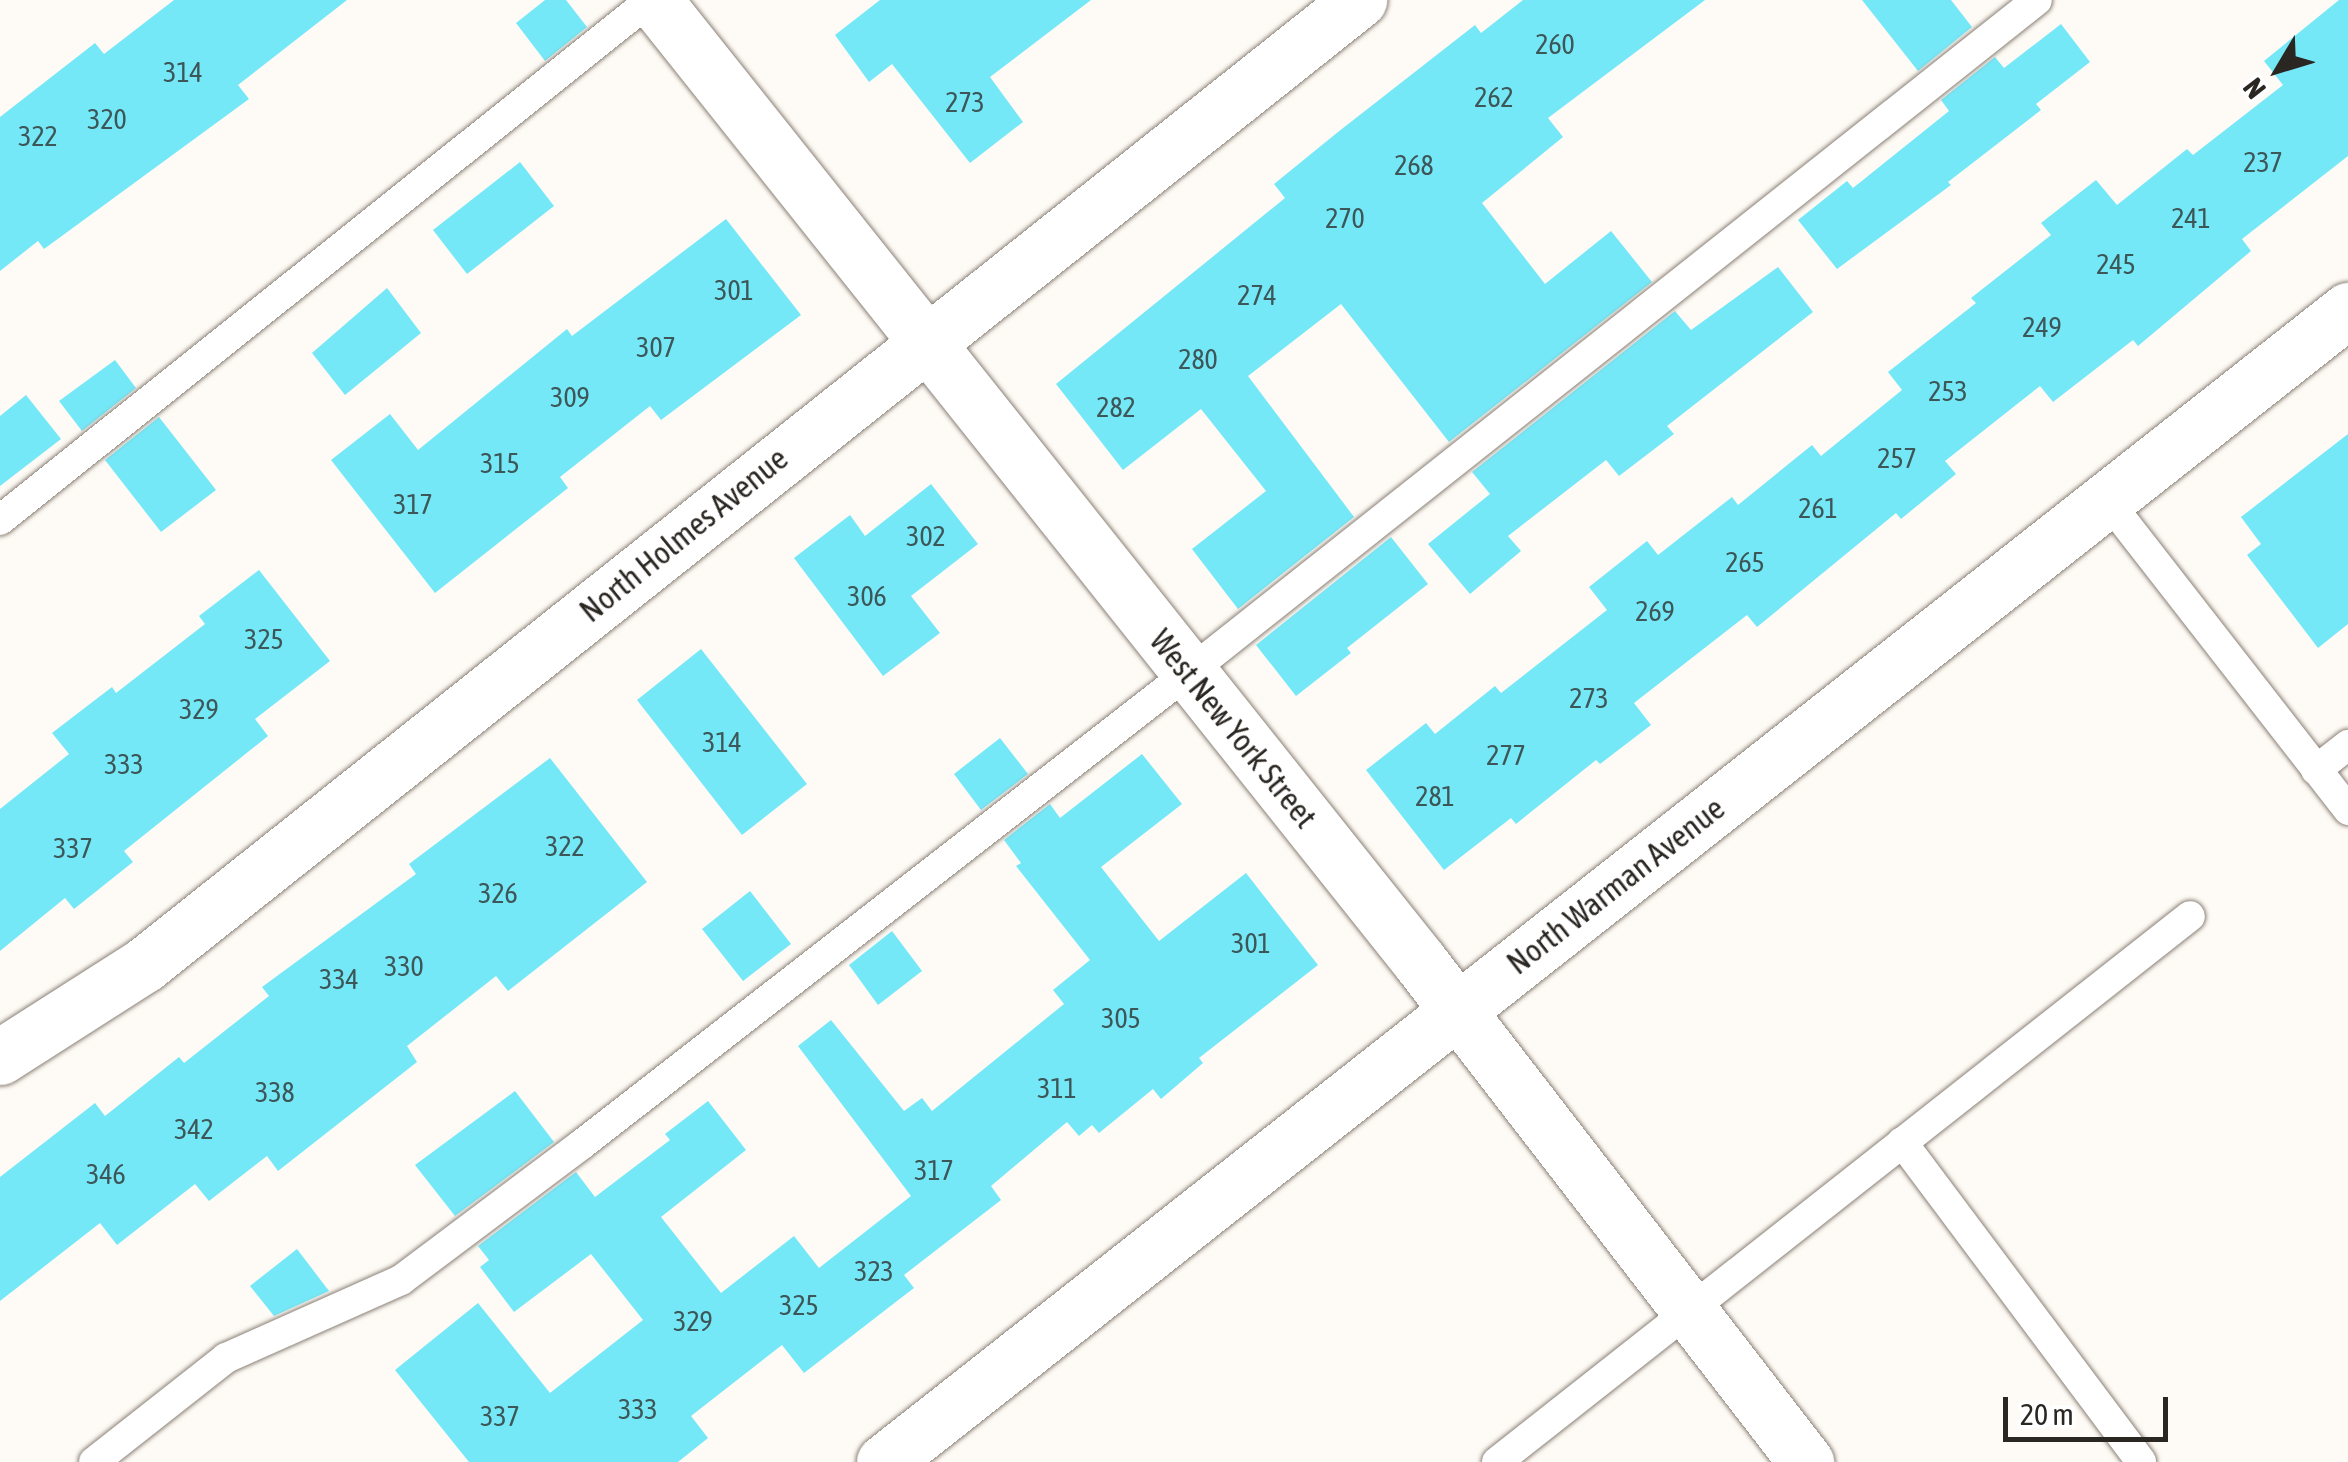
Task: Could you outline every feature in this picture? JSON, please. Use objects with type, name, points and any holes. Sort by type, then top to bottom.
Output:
[{"type":"street","name":"West New York Street","points":[[653,0],[1458,1011],[1806,1462]]},
{"type":"street","name":"North Holmes Avenue","points":[[0,1057],[144,965],[1359,0]]},
{"type":"street","name":"North Warman Avenue","points":[[884,1462],[2348,310]]},
{"type":"lane","points":[[0,520],[653,0]]},
{"type":"lane","points":[[94,1462],[226,1358],[401,1280],[1188,674],[2038,0]]},
{"type":"lane","points":[[2107,500],[2348,810]]},
{"type":"lane","points":[[2316,770],[2348,745]]},
{"type":"lane","points":[[1497,1462],[2190,916]]},
{"type":"lane","points":[[1902,1142],[2141,1462]]},
{"type":"building","points":[[174,0],[347,0],[238,85],[249,99],[44,249],[38,241],[0,271],[0,117],[95,43],[104,54]]},
{"type":"building","points":[[545,0],[566,0],[587,27],[545,61],[516,23]]},
{"type":"building","points":[[880,0],[1091,0],[990,77],[1023,122],[970,163],[892,64],[869,82],[835,35]]},
{"type":"building","points":[[1523,0],[1705,0],[1548,118],[1563,137],[1482,203],[1545,284],[1611,231],[1652,282],[1449,442],[1341,304],[1248,376],[1354,517],[1238,609],[1192,549],[1266,491],[1201,409],[1123,470],[1056,384],[1285,198],[1274,184],[1475,25],[1481,33]]},
{"type":"building","points":[[1862,0],[1951,0],[1972,27],[1918,71]]},
{"type":"building","points":[[2339,0],[2348,0],[2348,156],[2242,239],[2251,251],[2138,346],[2133,340],[2053,402],[2040,386],[1945,461],[1956,474],[1901,519],[1896,513],[1757,627],[1747,615],[1634,703],[1651,725],[1600,764],[1596,760],[1516,824],[1511,818],[1444,870],[1366,770],[1426,723],[1435,734],[1495,686],[1501,693],[1607,610],[1589,587],[1647,541],[1658,555],[1732,497],[1738,505],[1812,445],[1821,456],[1902,390],[1888,372],[1976,303],[1971,298],[2051,235],[2041,223],[2096,180],[2117,205],[2187,149],[2193,155],[2283,85],[2264,61]]},
{"type":"building","points":[[2061,24],[2090,62],[2036,104],[2041,110],[1948,182],[1951,185],[1837,269],[1798,220],[1847,181],[1853,188],[1949,111],[1941,100],[1995,57],[2004,68]]},
{"type":"building","points":[[520,162],[554,206],[467,274],[433,230]]},
{"type":"building","points":[[726,219],[801,315],[661,420],[650,406],[560,477],[568,488],[435,593],[331,460],[390,414],[418,450],[567,329],[572,336]]},
{"type":"building","points":[[1778,267],[1813,312],[1667,426],[1674,434],[1619,476],[1606,460],[1508,536],[1521,551],[1470,594],[1428,544],[1490,494],[1472,472],[1675,311],[1691,330]]},
{"type":"building","points":[[387,288],[421,333],[345,395],[312,353]]},
{"type":"building","points":[[115,360],[136,388],[82,431],[59,401]]},
{"type":"building","points":[[26,395],[61,439],[0,486],[0,416]]},
{"type":"building","points":[[159,417],[216,490],[161,532],[105,460]]},
{"type":"building","points":[[2348,434],[2348,624],[2318,648],[2247,555],[2261,544],[2241,517]]},
{"type":"building","points":[[931,484],[978,544],[911,596],[940,633],[883,676],[794,558],[850,515],[865,536]]},
{"type":"building","points":[[1391,537],[1428,584],[1347,648],[1351,653],[1296,696],[1256,645]]},
{"type":"building","points":[[259,570],[330,661],[255,719],[268,736],[124,851],[133,862],[74,909],[65,898],[0,951],[0,809],[69,754],[52,733],[112,687],[116,693],[205,624],[199,616]]},
{"type":"building","points":[[701,649],[807,784],[742,835],[637,700]]},
{"type":"building","points":[[1000,738],[1028,774],[981,810],[954,774]]},
{"type":"building","points":[[1142,754],[1182,804],[1101,867],[1159,941],[1246,873],[1318,965],[1199,1058],[1203,1063],[1161,1099],[1153,1089],[1099,1133],[1092,1125],[1079,1136],[1067,1122],[991,1186],[1001,1200],[904,1275],[914,1288],[804,1373],[782,1345],[691,1416],[708,1438],[678,1462],[469,1462],[395,1370],[478,1303],[550,1393],[643,1320],[591,1254],[514,1312],[480,1267],[489,1260],[478,1246],[576,1172],[595,1197],[670,1140],[665,1134],[708,1101],[746,1150],[661,1217],[721,1293],[794,1236],[819,1268],[911,1196],[798,1046],[831,1020],[904,1111],[922,1098],[932,1111],[1064,1004],[1053,990],[1090,960],[1016,866],[1021,863],[1004,840],[1050,804],[1060,818]]},
{"type":"building","points":[[550,758],[647,882],[508,991],[496,976],[407,1046],[417,1062],[278,1171],[267,1156],[209,1201],[195,1184],[117,1245],[100,1223],[0,1301],[0,1177],[95,1103],[105,1116],[179,1057],[184,1063],[269,996],[262,987],[416,874],[409,864]]},
{"type":"building","points":[[750,891],[791,944],[743,981],[702,929]]},
{"type":"building","points":[[892,931],[922,971],[878,1005],[849,965]]},
{"type":"building","points":[[515,1091],[554,1142],[455,1216],[415,1165]]},
{"type":"building","points":[[297,1249],[329,1291],[274,1316],[250,1286]]}]
